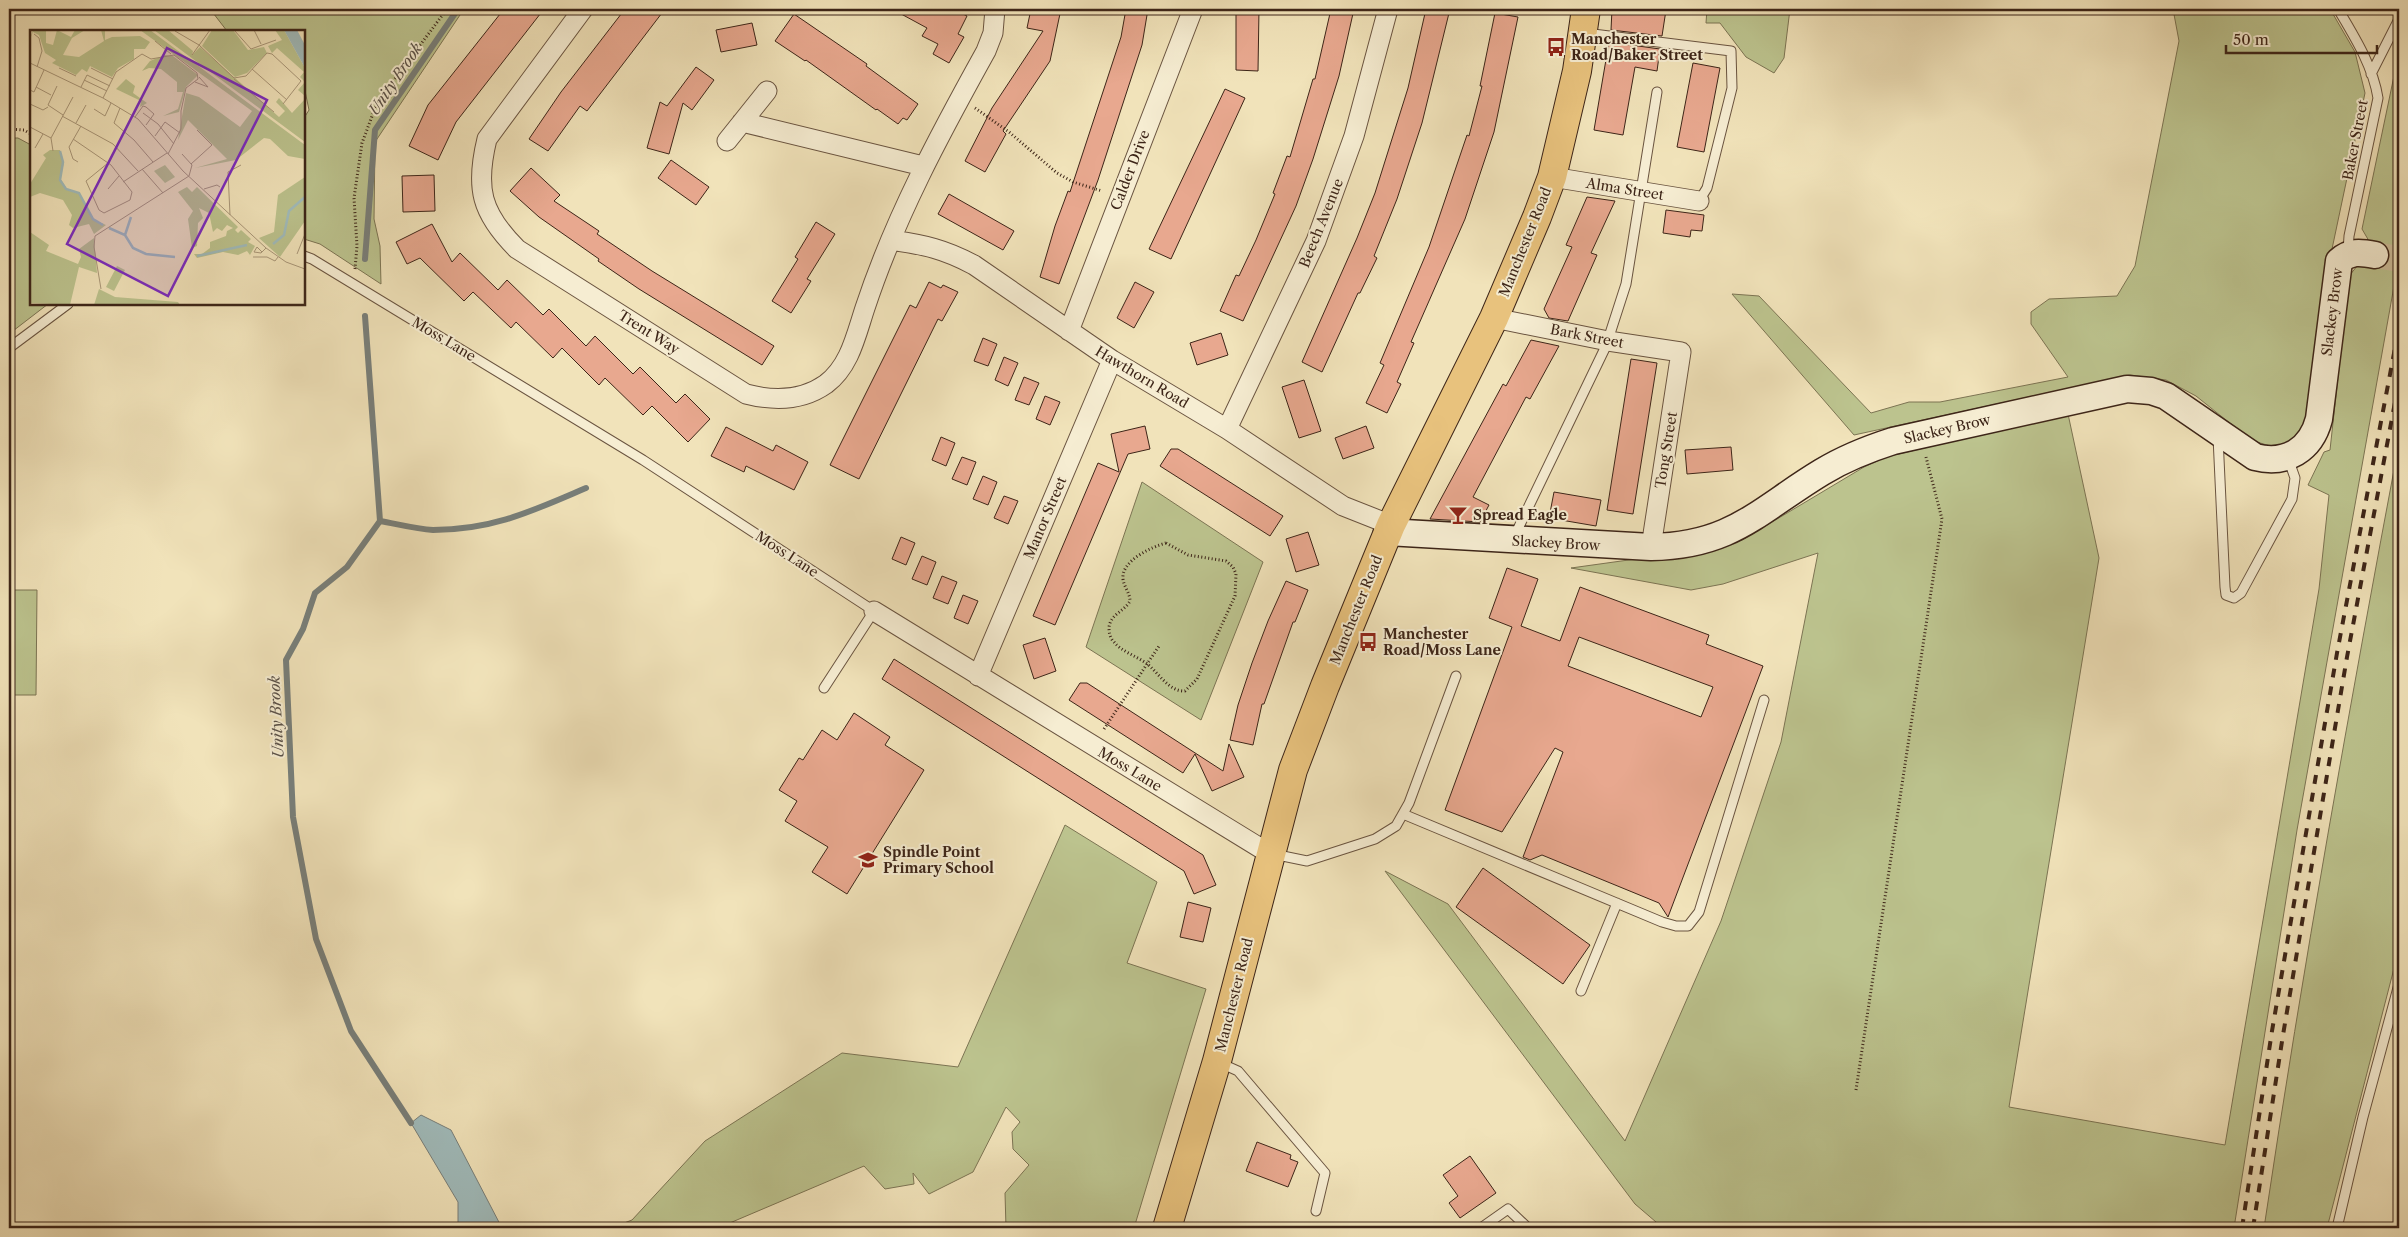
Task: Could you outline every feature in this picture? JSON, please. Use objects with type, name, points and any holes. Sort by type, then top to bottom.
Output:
[{"type":"main road","name":"Manchester Road","points":[[1167,1228],[1217,1061],[1293,770],[1324,686],[1389,528],[1494,318],[1537,217],[1552,177],[1577,71],[1584,20]]},
{"type":"street","name":"Trent Way","points":[[583,9],[487,139],[481,163],[481,185],[486,208],[498,230],[517,249],[746,394],[767,399],[785,399],[807,394],[826,384],[838,372],[849,356],[891,240],[923,166],[993,33],[995,9]]},
{"type":"street","name":"Calder Drive","points":[[1069,331],[1193,9]]},
{"type":"street","name":"Beech Avenue","points":[[1227,429],[1316,241],[1354,136],[1388,9]]},
{"type":"street","points":[[727,142],[767,91]]},
{"type":"street","points":[[742,122],[923,166]]},
{"type":"street","name":"Alma Street","points":[[1552,177],[1699,201]]},
{"type":"street","name":"Hawthorn Road","points":[[891,240],[925,245],[950,252],[974,266],[1112,360],[1227,429],[1343,506],[1389,528]]},
{"type":"street","points":[[2348,254],[2360,252],[2375,254]]},
{"type":"street","name":"Slackey Brow","points":[[1389,528],[1512,540],[1650,547],[1690,544],[1728,533],[1844,460],[1893,441],[2127,389],[2151,391],[2166,396],[2255,457],[2266,460],[2288,457],[2305,446],[2317,429],[2336,267],[2339,261],[2348,254]]},
{"type":"street","name":"Bark Street","points":[[1494,318],[1681,352]]},
{"type":"street","name":"Tong Street","points":[[1650,547],[1681,352]]},
{"type":"street","name":"Manor Street","points":[[978,676],[1112,360]]},
{"type":"street","name":"Moss Lane","points":[[874,611],[1270,854]]},
{"type":"lane","name":"Baker Street","points":[[2338,9],[2360,48],[2371,74],[2378,98],[2349,236],[2348,254]]},
{"type":"lane","points":[[2371,74],[2399,19]]},
{"type":"lane","points":[[1584,20],[1731,51],[1732,88],[1708,188],[1699,201]]},
{"type":"lane","points":[[1512,540],[1608,340],[1626,284],[1657,92]]},
{"type":"lane","name":"Moss Lane","points":[[305,256],[354,284],[643,460],[874,611]]},
{"type":"lane","points":[[9,348],[67,305]]},
{"type":"lane","points":[[2218,430],[2226,595],[2234,598],[2241,593],[2292,499],[2295,478],[2288,457]]},
{"type":"lane","points":[[824,688],[874,611]]},
{"type":"lane","points":[[1270,854],[1307,861],[1375,839],[1396,826],[1409,803],[1456,676]]},
{"type":"lane","points":[[1403,814],[1617,903],[1676,926],[1688,926],[1699,912],[1764,700]]},
{"type":"lane","points":[[1582,992],[1617,903]]},
{"type":"lane","points":[[2337,1228],[2363,1117],[2399,984]]},
{"type":"lane","points":[[1217,1061],[1238,1071],[1325,1173],[1316,1211]]},
{"type":"lane","points":[[1481,1228],[1508,1209],[1528,1228]]},
{"type":"path","points":[[354,284],[357,246],[354,198],[362,143],[377,103],[448,9]]},
{"type":"path","points":[[960,98],[1009,132],[1057,173],[1074,182],[1119,197]]},
{"type":"path","points":[[9,129],[24,130],[30,133]]},
{"type":"path","points":[[1856,1090],[1942,519],[1939,501],[1920,435]]},
{"type":"path","points":[[1166,543],[1188,555],[1226,561],[1233,567],[1236,574],[1236,596],[1192,686],[1185,691],[1178,692],[1147,664],[1114,643],[1110,635],[1109,625],[1114,616],[1130,602],[1123,581],[1123,571],[1128,563],[1166,543]]},
{"type":"path","points":[[1092,746],[1159,646]]},
{"type":"green space","points":[[210,9],[464,9],[375,142],[374,219],[380,246],[381,284],[320,244],[305,239],[305,116],[309,110],[305,91],[305,30],[226,30]]},
{"type":"green space","points":[[1707,9],[1766,12],[1767,9],[1790,9],[1784,58],[1774,73],[1746,57],[1720,23],[1706,23]]},
{"type":"green space","points":[[2173,9],[2327,9],[2333,14],[2355,52],[2365,93],[2332,249],[2313,414],[2293,444],[2276,448],[2251,440],[2196,396],[2166,380],[2130,375],[1854,435],[1732,294],[1759,296],[1871,413],[1909,402],[1940,402],[2068,377],[2031,324],[2031,312],[2049,299],[2117,296],[2135,266],[2179,41]]},
{"type":"green space","points":[[2399,52],[2399,258],[2297,830],[2234,1228],[1663,1228],[1635,1204],[1385,871],[1448,904],[1625,1141],[1721,921],[1781,742],[1818,553],[1723,584],[1691,590],[1571,568],[1650,557],[1697,554],[1720,548],[1742,540],[1864,467],[1886,457],[2068,414],[2099,558],[2009,1107],[2225,1145],[2319,589],[2329,495],[2308,485],[2324,452],[2330,450],[2349,276],[2358,265],[2369,241],[2362,229]]},
{"type":"green space","points":[[9,138],[18,138],[30,144],[30,305],[47,305],[9,334]]},
{"type":"green space","points":[[2399,443],[2399,949],[2327,1228],[2264,1228],[2328,835]]},
{"type":"green space","points":[[1142,482],[1263,562],[1201,720],[1086,647]]},
{"type":"green space","points":[[9,590],[37,590],[36,695],[9,695]]},
{"type":"green space","points":[[1065,825],[1157,882],[1127,963],[1206,989],[1134,1228],[1006,1228],[1005,1193],[1029,1165],[1013,1149],[1012,1132],[1020,1122],[1006,1107],[973,1172],[929,1194],[913,1173],[914,1184],[885,1189],[864,1166],[718,1228],[611,1228],[632,1220],[705,1141],[842,1053],[958,1067]]},
{"type":"water","points":[[421,1115],[451,1130],[502,1228],[458,1228],[458,1202],[411,1123]]},
{"type":"building","points":[[504,9],[544,9],[456,122],[438,160],[409,146],[428,105]]},
{"type":"building","points":[[625,9],[665,9],[587,111],[580,106],[548,151],[529,139],[561,92]]},
{"type":"building","points":[[892,9],[953,9],[967,16],[958,34],[964,37],[949,63],[933,54],[938,44],[922,36],[927,28]]},
{"type":"building","points":[[1031,9],[1061,9],[1050,61],[1003,131],[1006,134],[985,172],[965,161],[992,108],[1043,31],[1027,28]]},
{"type":"building","points":[[1126,9],[1148,9],[1142,45],[1098,180],[1059,284],[1040,277],[1055,226],[1068,191],[1070,192],[1121,37]]},
{"type":"building","points":[[1236,9],[1259,9],[1258,71],[1236,70]]},
{"type":"building","points":[[1331,9],[1354,9],[1339,76],[1296,206],[1243,321],[1220,311],[1236,275],[1239,276],[1256,240],[1275,194],[1273,193],[1287,156],[1290,157],[1313,79],[1315,79]]},
{"type":"building","points":[[1426,9],[1450,9],[1422,123],[1397,199],[1374,256],[1377,258],[1360,293],[1358,293],[1322,372],[1302,362],[1375,193],[1408,88]]},
{"type":"building","points":[[1612,9],[1666,10],[1662,36],[1611,30]]},
{"type":"building","points":[[1495,13],[1518,17],[1494,132],[1465,219],[1411,342],[1414,343],[1397,382],[1401,384],[1387,413],[1366,403],[1384,365],[1380,363],[1429,247],[1467,135],[1469,136],[1482,86],[1480,86]]},
{"type":"building","points":[[794,14],[867,64],[866,66],[918,104],[907,120],[903,118],[898,124],[806,60],[775,41]]},
{"type":"building","points":[[752,23],[757,45],[721,52],[716,30]]},
{"type":"building","points":[[1609,42],[1660,49],[1657,71],[1635,67],[1623,135],[1594,130]]},
{"type":"building","points":[[1693,63],[1720,68],[1704,152],[1677,147]]},
{"type":"building","points":[[696,67],[714,80],[692,110],[683,103],[669,154],[647,148],[660,102],[667,106]]},
{"type":"building","points":[[1225,89],[1245,98],[1171,259],[1149,249]]},
{"type":"building","points":[[671,160],[709,187],[696,205],[658,178]]},
{"type":"building","points":[[531,168],[560,195],[554,201],[599,231],[597,234],[652,271],[774,346],[762,365],[639,289],[539,217],[510,191]]},
{"type":"building","points":[[434,175],[435,211],[403,212],[402,176]]},
{"type":"building","points":[[949,194],[1014,231],[1003,250],[938,214]]},
{"type":"building","points":[[1587,197],[1615,201],[1591,253],[1597,255],[1568,321],[1549,318],[1544,309],[1572,247],[1566,245]]},
{"type":"building","points":[[1666,210],[1704,215],[1702,231],[1691,230],[1690,237],[1663,233]]},
{"type":"building","points":[[816,222],[835,234],[807,279],[811,281],[791,313],[772,301],[798,259],[795,257]]},
{"type":"building","points":[[432,224],[452,262],[460,253],[498,290],[507,280],[543,315],[549,309],[586,346],[595,336],[633,374],[640,367],[676,403],[685,394],[710,419],[688,442],[652,406],[643,415],[605,378],[599,385],[562,348],[553,358],[516,322],[511,328],[473,292],[464,301],[420,258],[407,264],[396,242]]},
{"type":"building","points":[[929,282],[941,288],[943,285],[958,292],[942,321],[938,319],[859,479],[830,465],[910,305],[916,308]]},
{"type":"building","points":[[1135,282],[1154,292],[1134,328],[1117,318]]},
{"type":"building","points":[[1221,333],[1228,355],[1197,365],[1190,343]]},
{"type":"building","points":[[983,338],[997,344],[988,366],[974,361]]},
{"type":"building","points":[[1531,340],[1559,346],[1530,399],[1526,397],[1473,497],[1489,505],[1480,522],[1430,519],[1503,384],[1506,386]]},
{"type":"building","points":[[1004,357],[1018,363],[1008,386],[995,380]]},
{"type":"building","points":[[1631,359],[1657,363],[1633,514],[1607,510]]},
{"type":"building","points":[[1024,377],[1039,383],[1029,405],[1015,400]]},
{"type":"building","points":[[1304,380],[1321,431],[1299,438],[1282,387]]},
{"type":"building","points":[[1045,396],[1060,402],[1050,425],[1036,419]]},
{"type":"building","points":[[1145,426],[1150,449],[1128,454],[1055,625],[1033,616],[1098,463],[1119,472],[1111,434]]},
{"type":"building","points":[[1366,426],[1374,448],[1343,459],[1335,438]]},
{"type":"building","points":[[726,427],[773,451],[776,445],[808,462],[794,490],[746,466],[744,472],[711,456]]},
{"type":"building","points":[[941,437],[955,443],[946,466],[932,460]]},
{"type":"building","points":[[1731,447],[1733,470],[1687,474],[1685,450]]},
{"type":"building","points":[[1171,449],[1178,449],[1283,516],[1270,536],[1160,466]]},
{"type":"building","points":[[962,457],[976,462],[967,485],[952,479]]},
{"type":"building","points":[[983,476],[997,482],[988,505],[973,499]]},
{"type":"building","points":[[1554,492],[1601,500],[1596,526],[1549,518]]},
{"type":"building","points":[[1004,496],[1018,501],[1008,524],[994,518]]},
{"type":"building","points":[[1308,532],[1319,565],[1296,572],[1286,539]]},
{"type":"building","points":[[901,537],[915,543],[906,565],[892,559]]},
{"type":"building","points":[[922,556],[936,562],[927,585],[912,579]]},
{"type":"building","points":[[1507,568],[1538,579],[1521,626],[1560,641],[1580,587],[1709,635],[1706,644],[1763,666],[1668,917],[1659,903],[1542,855],[1530,860],[1523,857],[1563,752],[1555,748],[1502,832],[1445,810],[1512,627],[1489,618]],"holes":[[[1579,637],[1713,687],[1701,717],[1568,666]]]},
{"type":"building","points":[[942,576],[957,582],[948,604],[933,598]]},
{"type":"building","points":[[1286,581],[1308,590],[1295,622],[1293,622],[1264,704],[1262,704],[1253,745],[1230,740],[1238,705],[1252,663]]},
{"type":"building","points":[[963,595],[978,601],[968,624],[954,618]]},
{"type":"building","points":[[1045,638],[1056,671],[1034,679],[1023,645]]},
{"type":"building","points":[[894,659],[1203,855],[1216,885],[1194,894],[1184,871],[882,679]]},
{"type":"building","points":[[1080,683],[1087,683],[1223,771],[1229,744],[1244,777],[1212,791],[1195,754],[1183,773],[1069,700]]},
{"type":"building","points":[[854,713],[890,737],[885,745],[924,770],[847,894],[812,872],[828,847],[785,821],[797,801],[779,790],[799,758],[803,760],[822,730],[837,740]]},
{"type":"building","points":[[1483,868],[1590,945],[1563,984],[1456,907]]},
{"type":"building","points":[[1188,902],[1211,908],[1203,942],[1180,937]]},
{"type":"building","points":[[1257,1142],[1291,1155],[1290,1159],[1298,1162],[1288,1187],[1246,1171]]},
{"type":"building","points":[[1470,1156],[1496,1193],[1460,1218],[1449,1203],[1458,1196],[1443,1175]]},
{"type":"waterway","name":"Unity Brook","points":[[365,259],[375,130],[458,9]]},
{"type":"waterway","name":"Unity Brook","points":[[365,316],[380,521],[347,567],[315,593],[303,629],[286,660],[293,817],[316,939],[351,1031],[411,1123]]},
{"type":"waterway","points":[[380,521],[433,530],[475,527],[512,518],[586,488]]},
{"type":"tunnel","points":[[2375,255],[2399,259]]},
{"type":"railway","points":[[2242,1228],[2272,1031],[2337,653],[2399,327]]},
{"type":"railway","points":[[2253,1228],[2283,1035],[2347,657],[2399,381]]},
{"type":"place","name":"Manchester Road/Baker Street","points":[[1556,47]]},
{"type":"place","name":"Spread Eagle","points":[[1458,515]]},
{"type":"place","name":"Manchester Road/Moss Lane","points":[[1368,642]]},
{"type":"place","name":"Spindle Point Primary School","points":[[868,860]]}]
